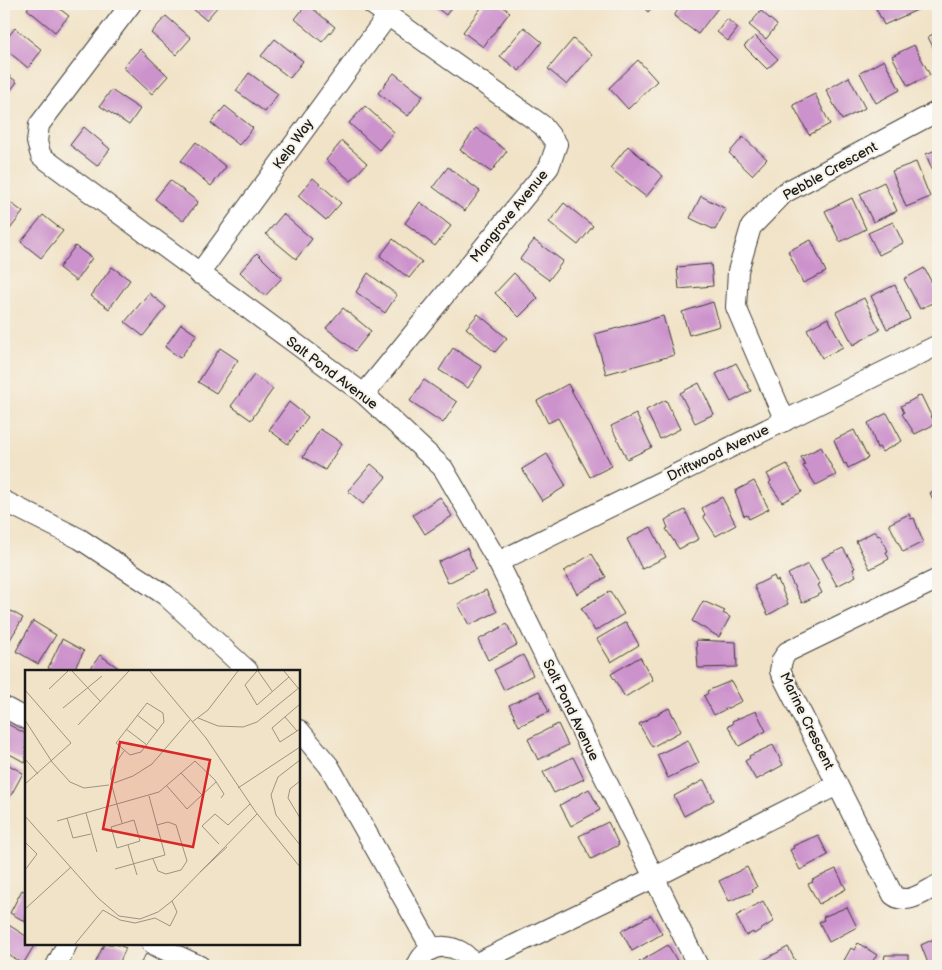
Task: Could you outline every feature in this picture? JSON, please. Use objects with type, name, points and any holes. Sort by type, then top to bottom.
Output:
[{"type":"street","name":"Salt Pond Avenue","points":[[131,4],[40,125],[37,142],[41,156],[364,394],[443,468],[498,562],[698,966]]},
{"type":"street","name":"Kelp Way","points":[[199,274],[380,9]]},
{"type":"street","name":"Mangrove Avenue","points":[[364,394],[549,168],[557,144],[542,125],[380,9]]},
{"type":"street","name":"Pebble Crescent","points":[[785,421],[736,308],[738,270],[751,227],[784,193],[938,111]]},
{"type":"street","name":"Driftwood Avenue","points":[[498,562],[938,345]]},
{"type":"street","points":[[4,501],[80,539],[165,595],[247,670]]},
{"type":"street","name":"Marine Crescent","points":[[938,579],[788,652],[782,660],[780,671],[893,896],[899,900],[907,900],[938,885]]},
{"type":"street","points":[[4,707],[25,718]]},
{"type":"street","points":[[300,731],[329,766],[432,949]]},
{"type":"street","points":[[417,966],[424,955],[432,949],[448,946],[463,952],[473,966],[837,785]]},
{"type":"street","points":[[56,966],[66,945]]},
{"type":"street","points":[[154,945],[200,966]]},
{"type":"building","points":[[31,4],[53,4],[69,16],[55,32],[27,9]]},
{"type":"building","points":[[187,4],[220,4],[206,20]]},
{"type":"building","points":[[307,4],[335,27],[322,42],[295,19]]},
{"type":"building","points":[[432,4],[454,4],[446,15]]},
{"type":"building","points":[[484,4],[499,4],[510,12],[483,47],[463,32]]},
{"type":"building","points":[[640,4],[655,4],[648,12]]},
{"type":"building","points":[[682,4],[721,4],[698,34],[674,16]]},
{"type":"building","points":[[874,4],[930,4],[884,25]]},
{"type":"building","points":[[761,11],[777,25],[766,39],[749,25]]},
{"type":"building","points":[[166,16],[191,38],[176,55],[151,33]]},
{"type":"building","points":[[727,19],[738,28],[728,41],[717,32]]},
{"type":"building","points":[[524,27],[542,42],[519,71],[500,56]]},
{"type":"building","points":[[15,28],[42,50],[28,68],[4,48],[4,42]]},
{"type":"building","points":[[938,31],[938,57],[928,37]]},
{"type":"building","points":[[755,36],[778,59],[767,69],[744,46]]},
{"type":"building","points":[[275,39],[303,61],[290,78],[261,56]]},
{"type":"building","points":[[573,39],[592,55],[567,85],[548,69]]},
{"type":"building","points":[[914,45],[930,75],[908,86],[892,56]]},
{"type":"building","points":[[140,49],[168,76],[152,94],[123,67]]},
{"type":"building","points":[[638,60],[657,81],[628,109],[609,88]]},
{"type":"building","points":[[884,60],[900,90],[876,103],[860,73]]},
{"type":"building","points":[[4,72],[17,82],[4,99]]},
{"type":"building","points":[[249,73],[278,94],[265,112],[236,91]]},
{"type":"building","points":[[394,73],[423,96],[408,116],[378,93]]},
{"type":"building","points":[[849,77],[865,108],[842,120],[826,90]]},
{"type":"building","points":[[111,90],[140,109],[129,125],[100,106]]},
{"type":"building","points":[[815,94],[830,124],[809,135],[793,105]]},
{"type":"building","points":[[225,106],[253,128],[239,145],[211,123]]},
{"type":"building","points":[[365,106],[394,132],[379,150],[349,123]]},
{"type":"building","points":[[84,127],[110,149],[97,166],[70,145]]},
{"type":"building","points":[[476,128],[507,151],[491,172],[460,150]]},
{"type":"building","points":[[743,137],[767,159],[752,175],[729,153]]},
{"type":"building","points":[[342,141],[367,163],[351,181],[326,160]]},
{"type":"building","points":[[196,142],[226,167],[211,186],[181,161]]},
{"type":"building","points":[[628,146],[663,176],[646,197],[610,168]]},
{"type":"building","points":[[938,149],[938,185],[926,154]]},
{"type":"building","points":[[916,162],[930,197],[906,207],[892,171]]},
{"type":"building","points":[[448,167],[480,191],[465,211],[433,187]]},
{"type":"building","points":[[313,178],[341,203],[326,220],[298,196]]},
{"type":"building","points":[[170,180],[198,202],[183,221],[155,199]]},
{"type":"building","points":[[884,182],[897,211],[873,222],[860,194]]},
{"type":"building","points":[[701,196],[726,209],[715,230],[690,218]]},
{"type":"building","points":[[4,198],[23,212],[4,237]]},
{"type":"building","points":[[852,198],[866,229],[840,242],[825,211]]},
{"type":"building","points":[[420,202],[451,226],[435,246],[405,223]]},
{"type":"building","points":[[564,203],[593,226],[578,245],[549,222]]},
{"type":"building","points":[[283,214],[312,239],[296,259],[266,234]]},
{"type":"building","points":[[43,215],[63,231],[41,258],[21,242]]},
{"type":"building","points":[[893,222],[903,243],[879,255],[868,233]]},
{"type":"building","points":[[393,239],[422,262],[409,278],[380,256]]},
{"type":"building","points":[[534,240],[563,261],[549,280],[520,259]]},
{"type":"building","points":[[811,240],[826,272],[803,283],[788,251]]},
{"type":"building","points":[[75,246],[92,258],[76,281],[59,268]]},
{"type":"building","points":[[257,253],[282,278],[265,296],[240,272]]},
{"type":"building","points":[[711,264],[713,286],[679,289],[677,267]]},
{"type":"building","points":[[112,267],[130,280],[109,309],[91,296]]},
{"type":"building","points":[[924,268],[938,294],[938,300],[920,309],[904,279]]},
{"type":"building","points":[[368,273],[397,295],[385,313],[356,292]]},
{"type":"building","points":[[514,273],[538,298],[519,317],[495,293]]},
{"type":"building","points":[[895,285],[910,319],[887,329],[871,296]]},
{"type":"building","points":[[149,293],[166,307],[143,336],[125,322]]},
{"type":"building","points":[[864,298],[880,330],[853,345],[836,312]]},
{"type":"building","points":[[713,302],[720,326],[689,335],[682,312]]},
{"type":"building","points":[[343,308],[371,331],[355,351],[326,328]]},
{"type":"building","points":[[478,314],[507,338],[495,352],[466,328]]},
{"type":"building","points":[[663,316],[674,355],[606,374],[595,334]]},
{"type":"building","points":[[828,318],[843,347],[822,358],[807,329]]},
{"type":"building","points":[[181,324],[197,335],[180,358],[165,347]]},
{"type":"building","points":[[220,348],[238,360],[216,393],[198,382]]},
{"type":"building","points":[[453,348],[482,367],[468,388],[439,370]]},
{"type":"building","points":[[736,363],[751,391],[731,402],[716,374]]},
{"type":"building","points":[[254,375],[273,389],[251,420],[231,406]]},
{"type":"building","points":[[424,380],[457,402],[443,423],[410,401]]},
{"type":"building","points":[[699,383],[714,414],[695,423],[680,393]]},
{"type":"building","points":[[568,384],[612,466],[590,477],[558,418],[548,423],[537,401]]},
{"type":"building","points":[[921,395],[935,424],[915,434],[902,414],[904,413],[901,406]]},
{"type":"building","points":[[666,400],[680,429],[660,439],[646,410]]},
{"type":"building","points":[[289,402],[308,417],[288,444],[269,430]]},
{"type":"building","points":[[887,413],[902,441],[882,452],[879,447],[877,448],[868,423]]},
{"type":"building","points":[[636,414],[652,447],[627,459],[611,426]]},
{"type":"building","points":[[320,429],[342,443],[325,470],[303,457]]},
{"type":"building","points":[[854,430],[868,458],[848,468],[846,463],[844,464],[834,440]]},
{"type":"building","points":[[821,447],[836,475],[816,485],[803,466],[805,465],[801,457]]},
{"type":"building","points":[[547,454],[566,486],[542,501],[522,469]]},
{"type":"building","points":[[371,464],[386,477],[363,504],[348,491]]},
{"type":"building","points":[[787,464],[802,492],[782,502],[769,483],[771,481],[767,474]]},
{"type":"building","points":[[754,481],[769,509],[749,519],[747,515],[744,516],[735,491]]},
{"type":"building","points":[[938,488],[938,510],[930,493]]},
{"type":"building","points":[[440,497],[452,516],[425,534],[413,515]]},
{"type":"building","points":[[722,497],[736,525],[716,536],[703,516],[705,515],[702,508]]},
{"type":"building","points":[[685,510],[699,539],[679,549],[666,529],[668,528],[665,520]]},
{"type":"building","points":[[909,514],[911,519],[914,518],[923,542],[903,552],[889,524]]},
{"type":"building","points":[[651,527],[666,557],[642,569],[627,539]]},
{"type":"building","points":[[875,531],[878,536],[880,535],[888,551],[886,552],[889,559],[870,569],[856,541]]},
{"type":"building","points":[[467,548],[476,569],[448,583],[438,562]]},
{"type":"building","points":[[843,548],[855,568],[853,569],[856,576],[837,586],[822,558]]},
{"type":"building","points":[[592,554],[606,577],[577,594],[564,571]]},
{"type":"building","points":[[808,564],[820,584],[818,585],[822,593],[802,603],[788,574]]},
{"type":"building","points":[[774,576],[776,581],[778,580],[788,604],[768,615],[754,586]]},
{"type":"building","points":[[486,590],[497,612],[469,625],[458,604]]},
{"type":"building","points":[[610,591],[624,614],[595,631],[581,608]]},
{"type":"building","points":[[703,601],[725,611],[723,613],[730,617],[719,637],[692,621]]},
{"type":"building","points":[[4,607],[23,618],[5,648],[4,647]]},
{"type":"building","points":[[33,621],[56,635],[38,664],[16,651]]},
{"type":"building","points":[[626,622],[639,645],[611,662],[597,639]]},
{"type":"building","points":[[507,624],[517,645],[488,660],[478,640]]},
{"type":"building","points":[[62,639],[84,651],[74,670],[52,670],[48,668]]},
{"type":"building","points":[[696,640],[736,642],[737,667],[698,668]]},
{"type":"building","points":[[100,655],[120,669],[119,670],[90,670]]},
{"type":"building","points":[[523,655],[533,675],[504,690],[494,670]]},
{"type":"building","points":[[640,657],[653,680],[625,697],[611,674]]},
{"type":"building","points":[[731,681],[742,701],[714,715],[704,696],[708,693],[707,691]]},
{"type":"building","points":[[539,691],[549,712],[519,726],[509,705]]},
{"type":"building","points":[[669,708],[681,731],[652,747],[639,724]]},
{"type":"building","points":[[756,711],[766,731],[739,746],[728,726],[733,724],[732,721]]},
{"type":"building","points":[[4,722],[25,733],[25,762],[4,751]]},
{"type":"building","points":[[558,724],[568,745],[538,760],[528,739]]},
{"type":"building","points":[[688,740],[699,763],[668,778],[657,755]]},
{"type":"building","points":[[773,745],[783,765],[756,780],[745,761],[750,758],[749,756]]},
{"type":"building","points":[[573,757],[584,779],[554,793],[543,772]]},
{"type":"building","points":[[4,762],[23,773],[10,797],[4,793]]},
{"type":"building","points":[[704,780],[714,800],[684,816],[674,796]]},
{"type":"building","points":[[589,789],[600,810],[571,826],[560,805]]},
{"type":"building","points":[[608,822],[619,845],[591,859],[579,836]]},
{"type":"building","points":[[818,835],[828,855],[800,870],[790,850],[794,848],[793,846]]},
{"type":"building","points":[[747,867],[757,887],[752,889],[753,892],[729,901],[719,881]]},
{"type":"building","points":[[836,869],[846,889],[819,904],[808,884],[813,882],[812,880]]},
{"type":"building","points":[[22,890],[25,892],[25,921],[10,913]]},
{"type":"building","points":[[763,901],[774,921],[754,934],[753,932],[746,936],[736,916]]},
{"type":"building","points":[[847,907],[857,927],[829,942],[819,922],[824,920],[823,917]]},
{"type":"building","points":[[651,915],[662,934],[632,951],[621,931]]},
{"type":"building","points":[[4,922],[25,935],[25,945],[34,945],[23,964],[4,952]]},
{"type":"building","points":[[938,937],[938,966],[929,966],[921,945]]},
{"type":"building","points":[[858,943],[877,955],[869,966],[843,966],[842,964],[851,948],[854,950]]},
{"type":"building","points":[[104,945],[118,945],[126,948],[118,966],[94,966]]},
{"type":"building","points":[[668,945],[680,966],[641,966],[639,962]]},
{"type":"building","points":[[788,947],[798,966],[762,966],[760,962]]},
{"type":"building","points":[[146,954],[168,966],[139,966]]},
{"type":"building","points":[[885,955],[908,955],[908,966],[883,966]]}]
